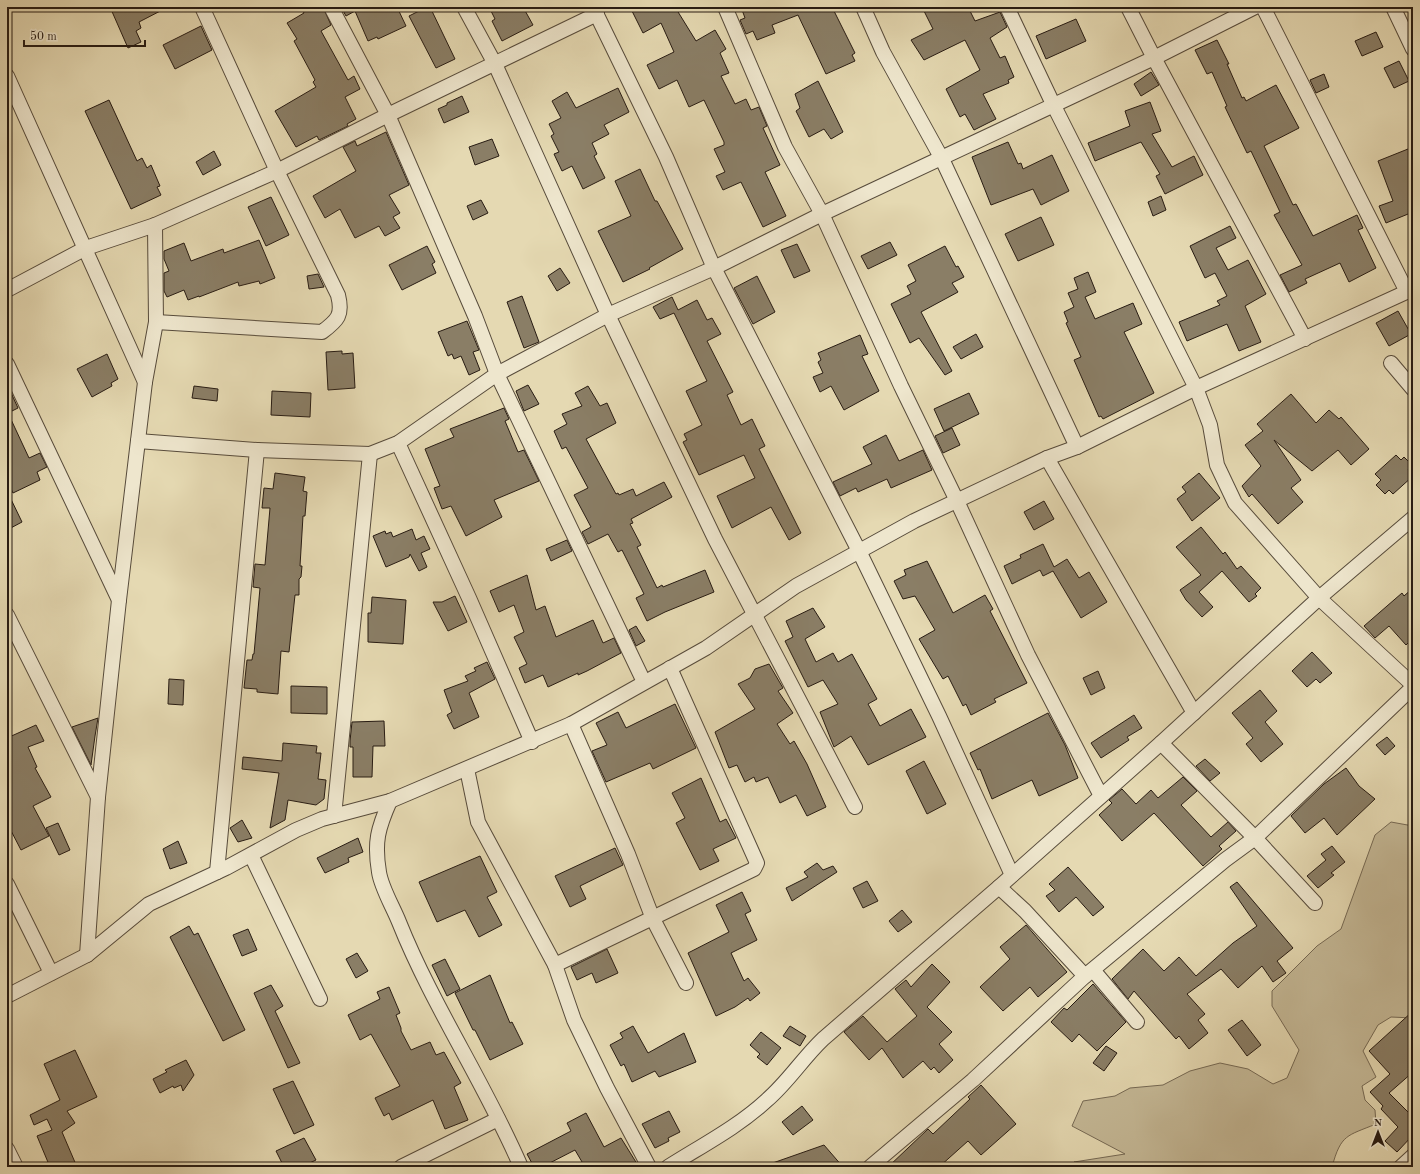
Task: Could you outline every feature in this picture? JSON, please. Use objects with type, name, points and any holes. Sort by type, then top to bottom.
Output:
[{"type":"street","points":[[156,322],[322,332],[336,321],[341,308],[338,295],[277,171],[202,7]]},
{"type":"street","points":[[331,7],[388,115],[475,316],[497,374],[644,682]]},
{"type":"street","points":[[464,7],[495,64],[608,315],[715,539],[854,806]]},
{"type":"street","points":[[725,7],[785,148],[822,214],[901,386],[957,501],[1028,655],[1101,796]]},
{"type":"street","points":[[863,7],[883,52],[942,159],[1077,447]]},
{"type":"street","points":[[870,1167],[973,1080],[1089,973],[1225,860],[1255,838],[1413,686],[1319,598],[1235,503],[1217,465],[1210,424],[1196,388],[1053,104],[1007,7]]},
{"type":"street","points":[[1128,7],[1305,339]]},
{"type":"street","points":[[138,440],[257,450],[370,454],[398,443],[497,374],[608,315],[714,268],[822,214],[942,159],[1053,104],[1154,58],[1255,7]]},
{"type":"street","points":[[7,996],[87,955],[149,904],[251,855],[296,830],[334,816],[390,801],[502,753],[532,742],[571,724],[706,648],[796,586],[914,521],[1047,458],[1077,447],[1196,388],[1410,291],[1262,7]]},
{"type":"street","points":[[1393,7],[1413,49]]},
{"type":"street","points":[[7,290],[86,248],[155,225],[277,171],[388,115],[495,64],[595,10],[666,157],[714,268],[859,551],[939,716],[1012,875]]},
{"type":"street","points":[[7,76],[86,248],[145,382]]},
{"type":"street","points":[[87,955],[98,797],[119,600],[145,382],[156,322],[155,225]]},
{"type":"street","points":[[1391,363],[1413,389]]},
{"type":"street","points":[[7,364],[119,600]]},
{"type":"street","points":[[398,443],[469,598],[532,742]]},
{"type":"street","points":[[217,872],[257,450]]},
{"type":"street","points":[[334,816],[370,454]]},
{"type":"street","points":[[1047,458],[1194,713]]},
{"type":"street","points":[[668,1167],[738,1123],[768,1100],[806,1055],[823,1039],[999,887],[1161,743],[1319,598],[1413,518]]},
{"type":"street","points":[[7,615],[98,797]]},
{"type":"street","points":[[555,964],[653,919],[754,869],[757,863],[670,668]]},
{"type":"street","points":[[571,724],[628,854],[653,919],[686,983]]},
{"type":"street","points":[[1161,743],[1255,838],[1315,903]]},
{"type":"street","points":[[467,769],[478,822],[555,964],[574,1020],[649,1167]]},
{"type":"street","points":[[390,801],[379,824],[376,844],[379,873],[409,948],[498,1119],[521,1167]]},
{"type":"street","points":[[251,855],[320,999]]},
{"type":"street","points":[[7,884],[51,973]]},
{"type":"street","points":[[999,887],[1089,973],[1137,1022]]},
{"type":"street","points":[[401,1167],[498,1119]]},
{"type":"street","points":[[7,1149],[16,1167]]},
{"type":"street","points":[[1401,1167],[1413,1156]]},
{"type":"shaded area","points":[[1391,822],[1413,826],[1413,1018],[1391,1017],[1378,1025],[1363,1051],[1376,1077],[1362,1086],[1365,1100],[1375,1110],[1376,1124],[1358,1131],[1346,1138],[1342,1142],[1335,1156],[1332,1167],[1088,1167],[1074,1162],[1125,1154],[1072,1126],[1083,1101],[1115,1096],[1130,1088],[1163,1085],[1190,1071],[1220,1063],[1248,1069],[1273,1084],[1287,1078],[1299,1050],[1272,1006],[1272,991],[1317,946],[1341,929],[1375,835]]},
{"type":"building","points":[[110,7],[168,7],[139,22],[141,28],[136,31],[141,42],[128,48]]},
{"type":"building","points":[[301,7],[323,7],[331,25],[321,31],[348,80],[354,76],[360,89],[345,97],[356,119],[347,124],[348,126],[319,140],[317,136],[296,147],[275,111],[316,87],[313,82],[315,80],[294,41],[297,39],[287,23],[304,13]]},
{"type":"building","points":[[341,7],[397,7],[406,26],[378,39],[377,37],[368,41],[355,11],[346,16]]},
{"type":"building","points":[[430,7],[455,59],[436,68],[409,16]]},
{"type":"building","points":[[489,7],[523,7],[533,25],[502,41],[492,21],[495,19]]},
{"type":"building","points":[[630,7],[675,7],[696,41],[715,30],[726,49],[720,53],[729,73],[721,76],[735,104],[746,99],[751,110],[759,107],[767,126],[763,128],[780,165],[765,172],[786,216],[763,227],[741,182],[723,190],[716,176],[725,172],[714,149],[724,145],[724,142],[704,100],[689,107],[677,80],[659,89],[647,65],[674,52],[661,23],[643,33]]},
{"type":"building","points":[[741,7],[832,7],[855,53],[852,55],[855,61],[826,74],[798,15],[772,25],[775,33],[757,40],[753,31],[746,34],[740,20],[745,18]]},
{"type":"building","points":[[922,7],[968,7],[975,21],[1000,12],[1007,27],[990,38],[1000,58],[1005,56],[1014,77],[1008,80],[1009,83],[983,94],[996,119],[974,130],[965,114],[960,117],[946,89],[980,70],[965,40],[924,60],[911,40],[933,29]]},
{"type":"building","points":[[1076,19],[1086,41],[1046,59],[1036,36]]},
{"type":"building","points":[[201,26],[212,50],[175,69],[163,45]]},
{"type":"building","points":[[1376,32],[1383,47],[1362,56],[1355,41]]},
{"type":"building","points":[[1217,40],[1229,64],[1227,64],[1242,98],[1244,97],[1246,101],[1276,85],[1299,128],[1264,146],[1293,205],[1296,204],[1313,236],[1357,215],[1363,228],[1358,230],[1376,268],[1349,282],[1340,263],[1305,279],[1307,283],[1289,292],[1280,275],[1302,265],[1274,215],[1280,212],[1251,151],[1247,153],[1225,107],[1227,106],[1212,72],[1207,74],[1195,50]]},
{"type":"building","points":[[1399,61],[1409,81],[1394,88],[1384,68]]},
{"type":"building","points":[[1151,72],[1159,85],[1141,96],[1134,84]]},
{"type":"building","points":[[1324,74],[1329,87],[1316,93],[1310,80]]},
{"type":"building","points":[[818,81],[843,132],[831,139],[824,129],[809,137],[796,111],[800,108],[795,94]]},
{"type":"building","points":[[618,88],[629,112],[604,125],[609,134],[592,143],[597,154],[594,156],[605,178],[583,189],[572,166],[562,171],[554,154],[559,152],[551,136],[554,134],[549,124],[561,118],[552,101],[567,92],[576,108]]},
{"type":"building","points":[[462,96],[469,112],[444,123],[438,109]]},
{"type":"building","points":[[109,100],[137,161],[142,158],[147,168],[151,165],[160,186],[157,187],[161,195],[131,209],[85,111]]},
{"type":"building","points":[[1150,102],[1161,131],[1152,134],[1172,167],[1194,156],[1203,175],[1165,194],[1156,176],[1160,174],[1141,142],[1095,161],[1088,143],[1130,126],[1125,111]]},
{"type":"building","points":[[386,132],[409,185],[389,195],[400,213],[393,217],[400,228],[385,236],[379,226],[355,238],[340,209],[325,218],[313,196],[356,171],[343,147],[355,141],[357,146]]},
{"type":"building","points":[[492,139],[499,156],[475,165],[469,147]]},
{"type":"building","points":[[1008,142],[1018,164],[1021,163],[1023,169],[1052,155],[1069,191],[1041,205],[1033,189],[991,205],[972,157]]},
{"type":"building","points":[[1413,147],[1413,212],[1386,223],[1379,206],[1393,201],[1378,161]]},
{"type":"building","points":[[214,151],[221,165],[203,175],[196,162]]},
{"type":"building","points":[[640,169],[655,201],[657,201],[683,249],[649,268],[650,269],[623,282],[598,231],[631,216],[615,181]]},
{"type":"building","points":[[1161,196],[1166,210],[1153,216],[1148,202]]},
{"type":"building","points":[[271,197],[289,235],[266,246],[248,207]]},
{"type":"building","points":[[481,200],[488,213],[473,220],[467,206]]},
{"type":"building","points":[[1041,217],[1054,245],[1018,261],[1005,234]]},
{"type":"building","points":[[1230,226],[1236,238],[1216,248],[1228,270],[1248,260],[1266,294],[1245,306],[1261,342],[1239,351],[1227,324],[1187,341],[1179,322],[1220,305],[1217,301],[1227,296],[1215,273],[1205,278],[1190,246]]},
{"type":"building","points":[[259,240],[275,278],[260,284],[259,281],[239,286],[238,282],[188,300],[184,290],[167,297],[164,291],[164,273],[169,271],[164,259],[164,251],[184,243],[191,261],[223,249],[224,253]]},
{"type":"building","points":[[890,242],[897,255],[868,269],[861,256]]},
{"type":"building","points":[[797,244],[810,271],[794,278],[781,250]]},
{"type":"building","points":[[427,246],[435,262],[432,264],[436,273],[402,290],[389,265]]},
{"type":"building","points":[[945,246],[956,267],[958,266],[964,277],[952,283],[958,292],[921,312],[952,371],[945,375],[919,338],[910,343],[891,304],[911,294],[907,286],[916,281],[908,265]]},
{"type":"building","points":[[560,268],[570,283],[557,291],[548,276]]},
{"type":"building","points":[[1088,272],[1096,292],[1085,297],[1095,319],[1133,303],[1142,324],[1124,332],[1154,393],[1103,419],[1101,416],[1099,417],[1074,360],[1081,357],[1066,323],[1068,322],[1064,312],[1074,307],[1068,293],[1078,289],[1074,278]]},
{"type":"building","points":[[318,274],[324,287],[309,289],[307,276]]},
{"type":"building","points":[[757,276],[775,312],[753,324],[734,288]]},
{"type":"building","points":[[522,296],[539,342],[524,348],[507,302]]},
{"type":"building","points":[[672,297],[678,310],[697,300],[707,320],[712,318],[721,334],[707,341],[733,392],[727,395],[741,425],[752,419],[765,446],[759,449],[801,533],[789,540],[771,507],[732,528],[717,496],[755,478],[744,455],[699,475],[683,442],[687,440],[684,434],[702,425],[686,391],[707,381],[674,313],[660,319],[653,307]]},
{"type":"building","points":[[1398,311],[1411,334],[1389,346],[1376,323]]},
{"type":"building","points":[[467,321],[479,350],[473,352],[480,370],[469,375],[461,356],[454,359],[452,354],[448,356],[438,332]]},
{"type":"building","points":[[976,334],[983,347],[961,359],[953,347]]},
{"type":"building","points":[[860,335],[868,354],[862,356],[879,391],[844,410],[831,386],[820,392],[813,377],[823,373],[818,362],[821,360],[818,353]]},
{"type":"building","points":[[342,351],[342,354],[353,353],[355,388],[328,390],[326,352]]},
{"type":"building","points":[[107,354],[118,379],[111,383],[112,386],[92,397],[77,369]]},
{"type":"building","points":[[7,384],[18,408],[8,413],[29,458],[40,453],[47,467],[37,472],[40,480],[13,493],[7,481]]},
{"type":"building","points":[[528,385],[539,404],[524,411],[516,391]]},
{"type":"building","points":[[194,386],[218,389],[217,401],[192,398]]},
{"type":"building","points":[[588,386],[600,406],[607,403],[616,423],[586,439],[616,494],[618,493],[619,495],[633,489],[636,496],[664,482],[672,497],[631,519],[633,523],[630,524],[641,545],[637,547],[657,588],[705,570],[714,592],[647,621],[636,598],[644,594],[622,550],[618,552],[608,534],[588,544],[582,532],[591,527],[574,495],[588,488],[566,447],[562,449],[554,431],[567,424],[562,414],[582,406],[575,393]]},
{"type":"building","points":[[272,391],[311,393],[310,417],[271,415]]},
{"type":"building","points":[[969,393],[979,414],[944,431],[934,409]]},
{"type":"building","points":[[1291,394],[1316,423],[1329,410],[1339,419],[1341,417],[1369,449],[1351,465],[1338,450],[1312,471],[1274,440],[1301,480],[1291,488],[1303,502],[1278,524],[1252,494],[1249,497],[1242,486],[1261,466],[1245,445],[1263,431],[1257,424]]},
{"type":"building","points":[[504,408],[509,419],[505,421],[518,452],[524,450],[539,481],[494,500],[502,517],[466,536],[451,506],[442,509],[434,488],[440,486],[425,449],[454,437],[450,429]]},
{"type":"building","points":[[952,428],[960,445],[943,453],[935,436]]},
{"type":"building","points":[[886,435],[899,461],[923,450],[932,470],[891,488],[887,479],[858,492],[856,488],[840,496],[833,482],[872,464],[863,447]]},
{"type":"building","points":[[1396,455],[1401,460],[1404,457],[1412,465],[1408,469],[1413,476],[1393,494],[1389,490],[1385,494],[1376,485],[1381,480],[1375,474]]},
{"type":"building","points":[[275,473],[305,477],[303,491],[307,492],[305,516],[303,516],[300,566],[302,566],[301,577],[299,579],[299,595],[295,595],[289,652],[281,651],[278,694],[257,692],[257,689],[244,688],[247,660],[252,660],[254,654],[260,588],[253,587],[255,564],[265,565],[270,508],[262,508],[264,488],[273,489]]},
{"type":"building","points":[[1199,473],[1220,498],[1192,521],[1177,499],[1186,492],[1182,487]]},
{"type":"building","points":[[7,491],[22,522],[7,530]]},
{"type":"building","points":[[1044,501],[1054,519],[1034,530],[1024,512]]},
{"type":"building","points":[[1201,527],[1223,554],[1225,552],[1237,569],[1241,566],[1261,588],[1255,594],[1257,596],[1249,602],[1222,571],[1199,592],[1213,607],[1202,617],[1186,600],[1180,590],[1201,575],[1176,547]]},
{"type":"building","points":[[412,529],[416,540],[424,536],[430,549],[421,553],[427,567],[419,571],[410,554],[409,557],[386,567],[373,536],[385,531],[386,534],[391,532],[393,537]]},
{"type":"building","points":[[567,540],[572,551],[551,561],[546,549]]},
{"type":"building","points":[[1043,544],[1054,567],[1067,559],[1079,578],[1089,572],[1107,602],[1081,618],[1053,571],[1043,576],[1040,570],[1012,584],[1004,566],[1021,558],[1020,555]]},
{"type":"building","points":[[927,561],[953,613],[985,595],[993,609],[990,611],[1027,683],[994,699],[996,702],[971,715],[966,704],[963,706],[948,676],[943,679],[919,639],[935,630],[915,596],[903,599],[894,581],[906,575],[904,570]]},
{"type":"building","points":[[527,575],[536,610],[545,606],[556,637],[593,620],[603,643],[614,638],[621,653],[587,671],[578,675],[578,673],[548,687],[543,675],[525,683],[519,668],[527,664],[514,637],[524,632],[514,605],[499,612],[490,591]]},
{"type":"building","points":[[1413,588],[1413,638],[1406,645],[1389,626],[1375,638],[1364,626],[1402,593],[1404,596]]},
{"type":"building","points":[[455,596],[467,622],[448,631],[433,602],[442,602]]},
{"type":"building","points":[[372,597],[406,600],[403,644],[368,642],[368,613],[371,613]]},
{"type":"building","points":[[813,608],[825,627],[805,639],[816,662],[833,653],[838,662],[852,654],[877,699],[868,704],[880,726],[911,709],[926,737],[868,765],[851,736],[834,747],[820,712],[838,704],[823,680],[808,687],[785,641],[793,637],[786,621]]},
{"type":"building","points":[[636,626],[645,641],[636,646],[629,630]]},
{"type":"building","points":[[1312,652],[1332,673],[1320,683],[1316,679],[1307,687],[1292,671]]},
{"type":"building","points":[[487,662],[495,679],[469,693],[479,717],[454,729],[447,715],[452,712],[444,690],[468,681],[465,676],[476,671],[474,668]]},
{"type":"building","points":[[769,664],[783,688],[778,691],[793,713],[777,724],[790,744],[794,741],[807,764],[826,807],[807,816],[796,795],[780,803],[768,777],[756,782],[754,777],[745,782],[737,765],[729,768],[715,732],[755,709],[738,684],[750,678],[755,669]]},
{"type":"building","points":[[1098,671],[1105,688],[1091,695],[1083,678]]},
{"type":"building","points":[[169,679],[184,680],[183,705],[168,704]]},
{"type":"building","points":[[291,686],[327,687],[327,714],[291,713]]},
{"type":"building","points":[[1260,690],[1277,711],[1265,722],[1283,744],[1261,762],[1246,744],[1253,738],[1232,713]]},
{"type":"building","points":[[675,704],[696,748],[653,769],[650,763],[606,782],[592,751],[607,745],[596,723],[618,712],[626,728]]},
{"type":"building","points":[[1048,713],[1065,745],[1078,778],[1039,796],[1032,780],[992,799],[980,769],[978,770],[970,753]]},
{"type":"building","points":[[1134,715],[1142,728],[1127,737],[1129,740],[1101,758],[1091,743]]},
{"type":"building","points":[[98,718],[95,736],[91,765],[72,727]]},
{"type":"building","points":[[384,721],[385,746],[373,746],[372,777],[353,777],[353,747],[350,747],[352,722]]},
{"type":"building","points":[[36,725],[44,741],[28,747],[37,767],[35,768],[51,797],[33,806],[49,836],[21,850],[7,823],[7,738]]},
{"type":"building","points":[[1387,737],[1395,746],[1385,755],[1376,745]]},
{"type":"building","points":[[283,743],[317,746],[316,753],[321,753],[318,779],[326,780],[324,799],[316,805],[288,800],[285,820],[270,828],[279,773],[242,769],[243,757],[282,761]]},
{"type":"building","points":[[1205,759],[1220,773],[1210,781],[1196,766]]},
{"type":"building","points":[[924,761],[946,804],[927,814],[906,771]]},
{"type":"building","points":[[1346,768],[1359,786],[1375,799],[1337,835],[1324,818],[1305,833],[1291,816],[1324,784]]},
{"type":"building","points":[[1183,777],[1197,791],[1181,805],[1211,837],[1228,822],[1236,831],[1219,846],[1222,849],[1203,866],[1154,813],[1122,841],[1099,815],[1112,803],[1109,800],[1122,789],[1136,804],[1151,790],[1158,798]]},
{"type":"building","points":[[701,778],[720,822],[726,819],[736,838],[713,849],[719,861],[700,870],[676,823],[685,818],[672,793]]},
{"type":"building","points":[[242,820],[252,838],[238,842],[230,828]]},
{"type":"building","points":[[58,823],[70,850],[59,855],[46,828]]},
{"type":"building","points":[[358,838],[363,852],[348,858],[349,862],[325,873],[317,858]]},
{"type":"building","points":[[178,841],[187,863],[170,869],[163,849]]},
{"type":"building","points":[[1332,846],[1345,862],[1331,873],[1334,875],[1318,888],[1307,876],[1326,860],[1321,854]]},
{"type":"building","points":[[615,848],[623,865],[580,886],[586,899],[570,907],[555,876]]},
{"type":"building","points":[[480,856],[497,892],[487,897],[502,925],[479,937],[465,910],[437,922],[419,882]]},
{"type":"building","points":[[817,863],[823,870],[833,866],[837,872],[792,901],[786,888],[808,877],[804,872]]},
{"type":"building","points":[[1068,867],[1104,907],[1093,916],[1076,897],[1059,912],[1046,896],[1055,890],[1049,884]]},
{"type":"building","points":[[867,881],[878,901],[863,908],[853,888]]},
{"type":"building","points":[[1237,882],[1293,948],[1277,961],[1286,973],[1273,982],[1262,966],[1238,988],[1221,969],[1187,994],[1205,1014],[1198,1020],[1208,1033],[1189,1049],[1179,1036],[1176,1039],[1134,991],[1128,999],[1112,979],[1143,949],[1164,971],[1179,957],[1196,976],[1233,943],[1257,926],[1230,887]]},
{"type":"building","points":[[742,892],[751,911],[745,914],[757,940],[731,953],[744,981],[748,978],[760,993],[750,1001],[748,998],[735,1007],[716,1016],[688,953],[729,932],[716,905]]},
{"type":"building","points":[[902,910],[912,922],[898,932],[889,921]]},
{"type":"building","points":[[1026,925],[1067,972],[1038,997],[1030,987],[1003,1011],[980,987],[1010,959],[1000,947]]},
{"type":"building","points":[[189,926],[194,935],[198,933],[245,1030],[223,1041],[170,937]]},
{"type":"building","points":[[248,929],[257,950],[242,956],[233,935]]},
{"type":"building","points":[[607,949],[618,973],[596,983],[592,973],[577,980],[571,967]]},
{"type":"building","points":[[357,953],[368,971],[356,978],[346,959]]},
{"type":"building","points":[[445,959],[460,989],[447,996],[432,965]]},
{"type":"building","points":[[932,964],[950,982],[927,1007],[952,1032],[939,1044],[953,1060],[939,1073],[934,1067],[931,1070],[923,1061],[903,1078],[882,1048],[869,1060],[844,1032],[863,1016],[887,1042],[917,1016],[895,989],[906,980],[911,987]]},
{"type":"building","points":[[490,975],[510,1023],[512,1022],[523,1044],[490,1060],[455,993]]},
{"type":"building","points":[[1093,984],[1126,1022],[1097,1051],[1079,1034],[1072,1042],[1051,1022],[1064,1008],[1067,1010]]},
{"type":"building","points":[[271,985],[283,1006],[275,1011],[300,1063],[288,1068],[254,993]]},
{"type":"building","points":[[389,987],[400,1013],[396,1015],[401,1031],[411,1050],[430,1042],[436,1055],[444,1052],[461,1083],[454,1087],[468,1120],[445,1129],[433,1100],[392,1120],[389,1113],[384,1116],[375,1098],[400,1086],[371,1034],[360,1040],[348,1015],[380,999],[377,992]]},
{"type":"building","points":[[1413,1011],[1413,1072],[1389,1093],[1413,1117],[1413,1135],[1397,1152],[1385,1141],[1398,1127],[1381,1109],[1383,1106],[1370,1092],[1390,1074],[1369,1051]]},
{"type":"building","points":[[1242,1020],[1261,1045],[1247,1056],[1228,1030]]},
{"type":"building","points":[[633,1026],[648,1053],[684,1033],[696,1062],[659,1077],[655,1071],[632,1082],[624,1064],[621,1066],[610,1045],[623,1038],[620,1033]]},
{"type":"building","points":[[790,1026],[806,1036],[800,1046],[783,1036]]},
{"type":"building","points":[[761,1032],[781,1048],[767,1065],[757,1057],[760,1054],[750,1045]]},
{"type":"building","points":[[1106,1046],[1117,1053],[1104,1071],[1093,1063]]},
{"type":"building","points":[[75,1050],[97,1097],[67,1111],[75,1123],[62,1132],[77,1167],[50,1167],[37,1136],[52,1130],[47,1119],[34,1125],[30,1115],[60,1100],[44,1064]]},
{"type":"building","points":[[186,1060],[194,1075],[183,1091],[181,1085],[174,1088],[173,1086],[160,1093],[153,1079],[167,1072],[165,1070]]},
{"type":"building","points":[[293,1081],[314,1125],[294,1134],[273,1089]]},
{"type":"building","points":[[981,1085],[1016,1124],[981,1155],[968,1141],[939,1167],[888,1167],[928,1129],[933,1134],[970,1099],[968,1097]]},
{"type":"building","points":[[802,1106],[813,1120],[793,1135],[782,1122]]},
{"type":"building","points":[[669,1111],[680,1132],[668,1138],[669,1141],[655,1148],[642,1124]]},
{"type":"building","points":[[586,1113],[604,1147],[621,1138],[639,1167],[585,1167],[575,1150],[542,1167],[534,1167],[527,1154],[571,1131],[567,1123]]},
{"type":"building","points":[[304,1138],[316,1160],[301,1167],[284,1167],[276,1151]]},
{"type":"building","points":[[824,1145],[843,1167],[767,1167],[767,1165]]}]
